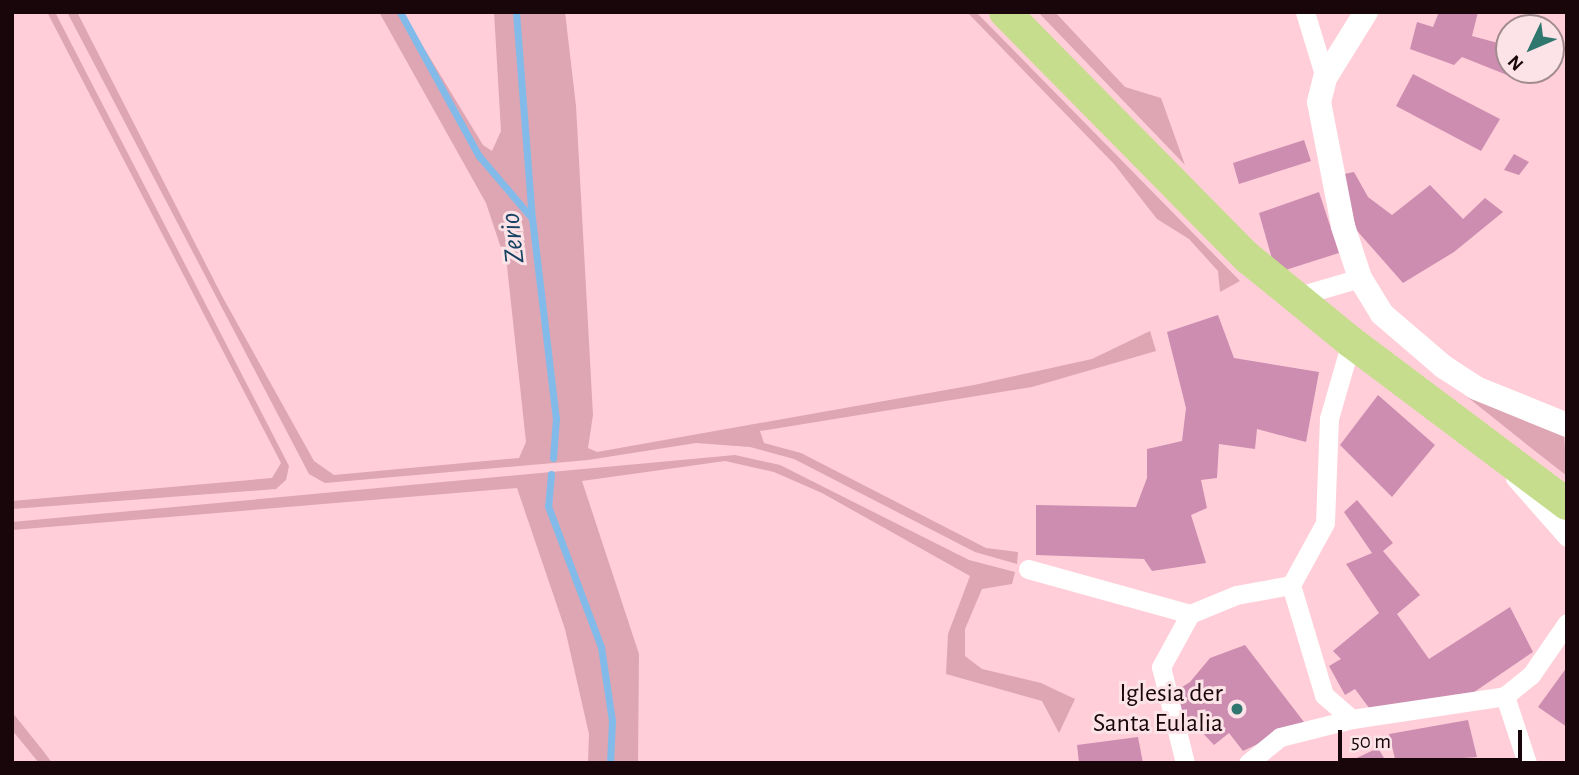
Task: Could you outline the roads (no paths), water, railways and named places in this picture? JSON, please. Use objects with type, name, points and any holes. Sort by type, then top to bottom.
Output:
[{"type":"main road","points":[[1005,12],[1248,258],[1351,342],[1567,504]]},
{"type":"street","points":[[1306,12],[1325,78]]},
{"type":"street","points":[[1366,12],[1325,78],[1319,102],[1343,226],[1360,278],[1382,313],[1444,367],[1476,388],[1567,425]]},
{"type":"street","points":[[1295,296],[1360,278]]},
{"type":"street","points":[[1351,342],[1329,418],[1325,523],[1291,586],[1324,695],[1352,719]]},
{"type":"street","points":[[1482,441],[1567,537]]},
{"type":"street","points":[[1028,569],[1190,614],[1236,595],[1291,586]]},
{"type":"street","points":[[1185,763],[1161,667],[1190,614]]},
{"type":"street","points":[[1248,763],[1280,737],[1352,719],[1505,696],[1531,675],[1567,623]]},
{"type":"street","points":[[1505,696],[1527,763]]},
{"type":"waterway","points":[[400,12],[479,156],[531,217]]},
{"type":"waterway","name":"Zerio","points":[[516,12],[532,218],[556,418],[553,458]]},
{"type":"waterway","name":"Zerio","points":[[551,474],[548,506],[601,647],[612,721],[610,763]]},
{"type":"place","name":"Iglesia der Santa Eulalia","points":[[1237,709]]}]
